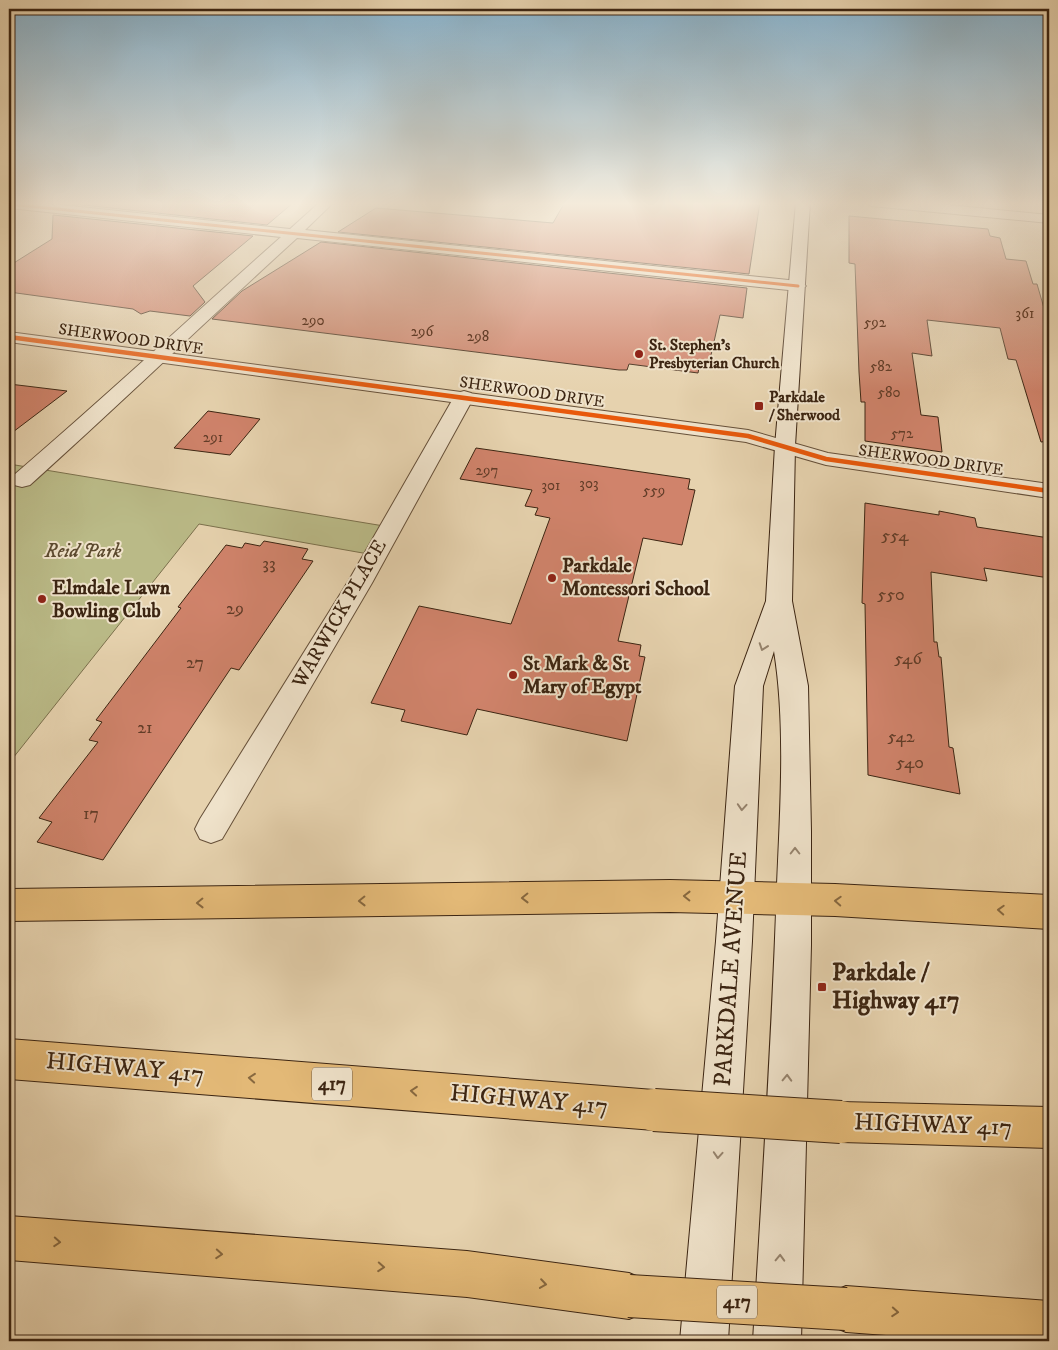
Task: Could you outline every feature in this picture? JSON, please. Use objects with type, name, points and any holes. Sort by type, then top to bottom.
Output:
[{"type":"highway","points":[[9,905],[736,897],[1049,912]]},
{"type":"highway","name":"HIGHWAY 417","points":[[9,1059],[654,1110],[841,1122],[1049,1128]]},
{"type":"highway","name":"417","points":[[9,1238],[467,1274],[629,1296],[1049,1324]]},
{"type":"street","points":[[22,480],[133,382],[157,357],[259,265]]},
{"type":"street","points":[[598,265],[798,286]]},
{"type":"street","name":"PARKDALE AVENUE","points":[[777,1341],[794,900],[794,686],[779,601],[785,446],[799,265]]},
{"type":"street","name":"SHERWOOD DRIVE","points":[[9,337],[464,396],[748,436],[826,459],[1049,491]]},
{"type":"street","name":"WARWICK PLACE","points":[[211,829],[360,583],[464,396]]},
{"type":"street","name":"PARKDALE AVENUE","points":[[704,1341],[749,686],[779,601]]},
{"type":"green space","name":"Reid Park","points":[[9,464],[390,527],[374,555],[199,524],[9,763]]},
{"type":"building","points":[[218,265],[193,286],[205,302],[190,316],[150,311],[141,314],[133,309],[9,292],[9,266]]},
{"type":"building","points":[[284,265],[534,265],[747,288],[743,318],[720,315],[709,364],[700,363],[698,373],[629,364],[627,370],[619,370],[212,319],[242,291]]},
{"type":"building","points":[[661,265],[750,265],[749,274]]},
{"type":"building","points":[[855,265],[1027,265],[1033,284],[1037,284],[1048,322],[1044,322],[1049,337],[1049,441],[1041,442],[1016,360],[1008,359],[1000,328],[927,320],[932,356],[912,353],[921,415],[938,417],[942,452],[865,441],[865,402],[861,402]]},
{"type":"building","points":[[9,384],[26,386],[67,391],[9,435]]},
{"type":"building","points":[[208,411],[260,419],[230,455],[174,448]]},
{"type":"building","points":[[476,448],[690,479],[688,489],[695,490],[682,545],[643,538],[618,641],[641,645],[639,656],[645,657],[627,741],[477,709],[467,735],[401,721],[405,710],[371,703],[419,606],[511,624],[550,518],[535,515],[538,508],[525,506],[532,490],[460,479]]},
{"type":"building","points":[[865,503],[939,515],[939,511],[975,518],[977,527],[1049,538],[1049,578],[984,568],[987,581],[931,572],[934,642],[937,642],[939,657],[941,657],[949,747],[953,748],[960,794],[868,775],[865,604],[862,603]]},
{"type":"building","points":[[264,541],[308,549],[302,559],[313,561],[239,670],[231,668],[103,860],[37,842],[52,822],[39,818],[98,742],[89,740],[102,722],[96,720],[181,608],[178,607],[226,545],[242,548],[245,543],[260,546]]},
{"type":"cycle path","points":[[596,265],[798,286]]},
{"type":"cycle path","points":[[9,337],[748,436],[826,459],[1049,491]]},
{"type":"place","name":"St. Stephen's Presbyterian Church","points":[[639,354]]},
{"type":"place","name":"Parkdale / Sherwood","points":[[759,406]]},
{"type":"place","name":"Parkdale Montessori School","points":[[552,578]]},
{"type":"place","name":"Elmdale Lawn Bowling Club","points":[[42,599]]},
{"type":"place","name":"St Mark & St Mary of Egypt","points":[[513,675]]},
{"type":"place","name":"Parkdale / Highway 417","points":[[822,987]]}]
